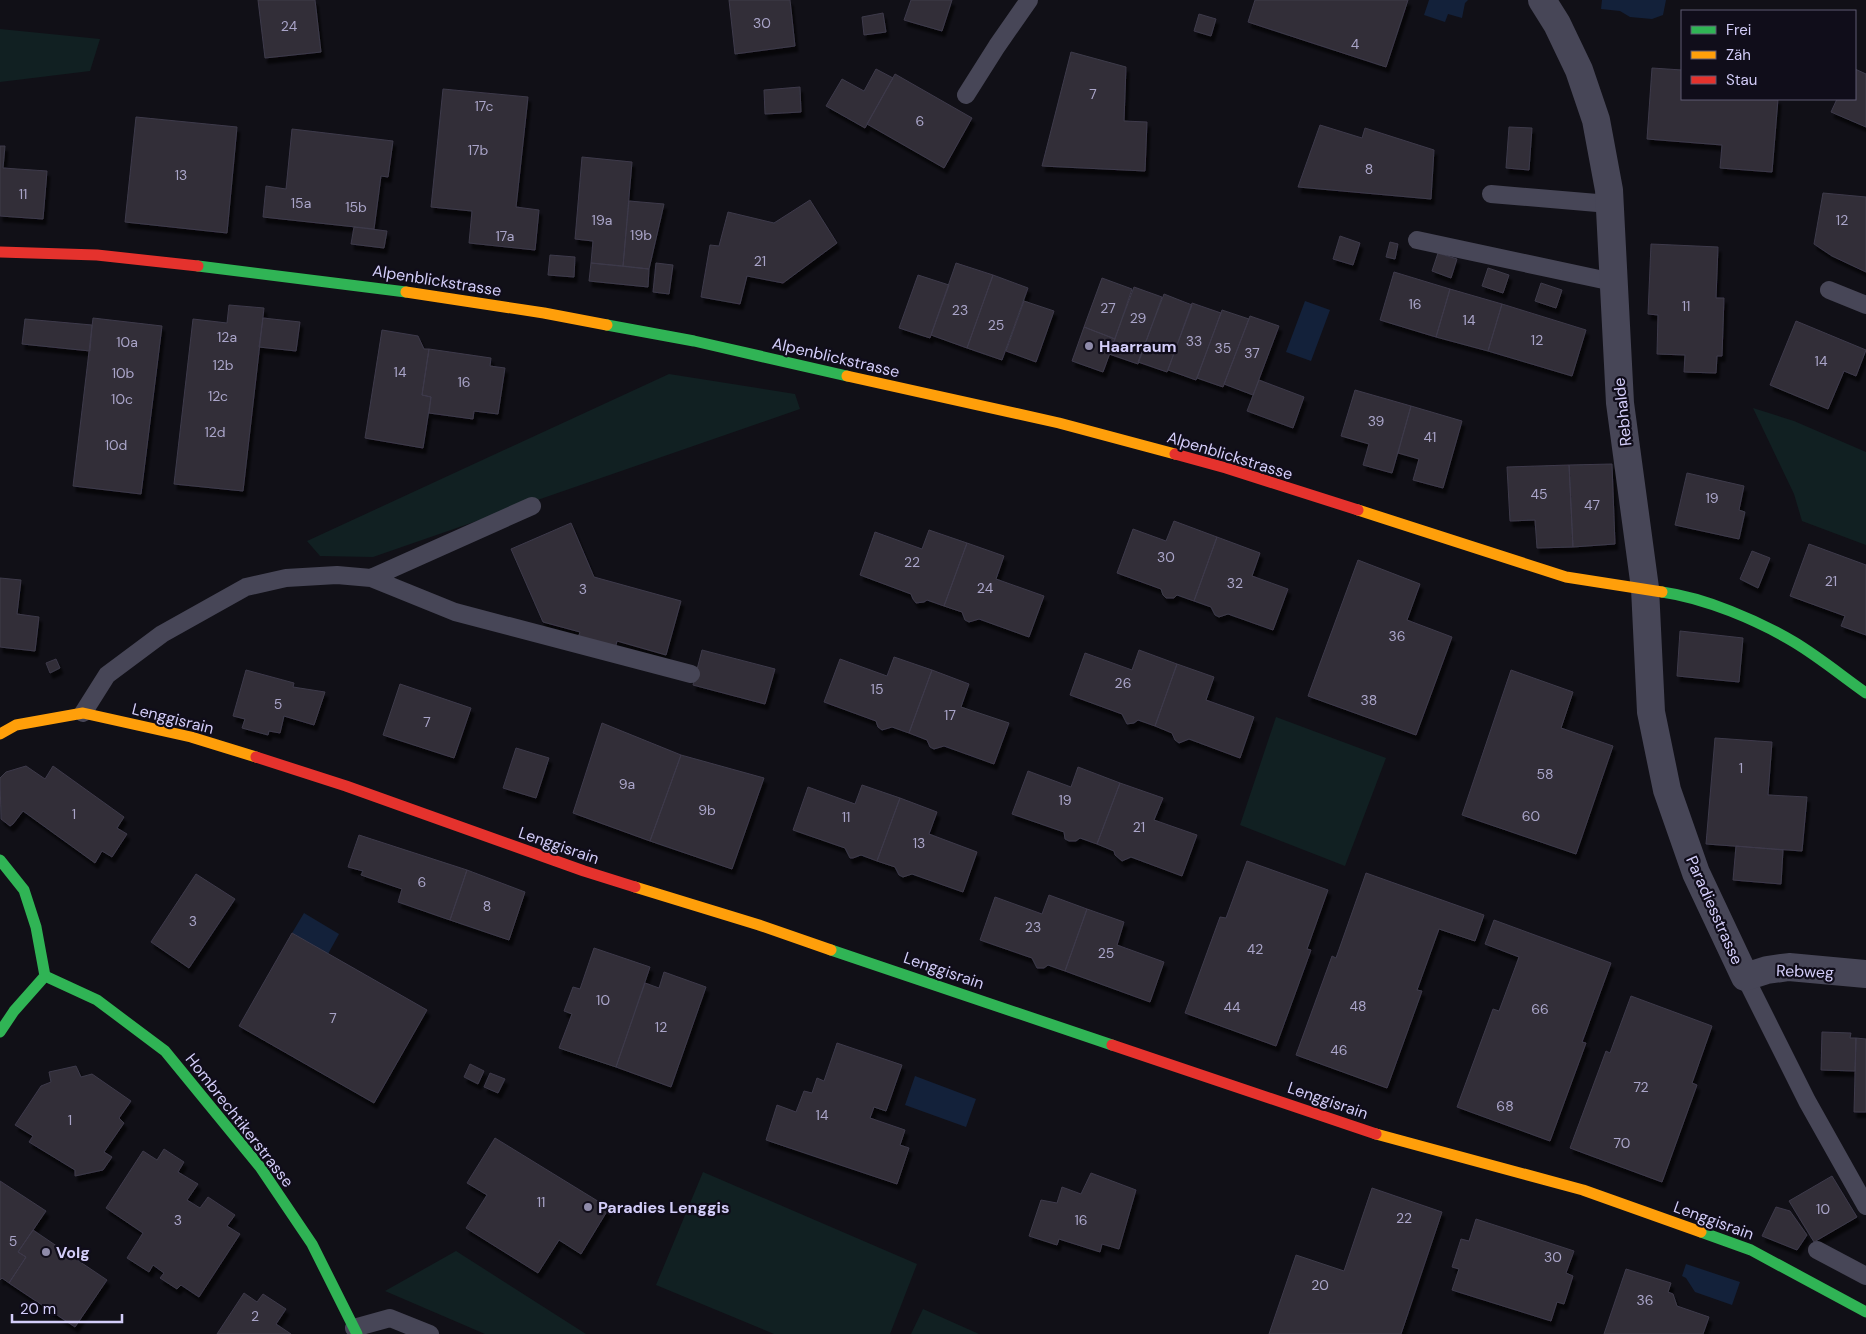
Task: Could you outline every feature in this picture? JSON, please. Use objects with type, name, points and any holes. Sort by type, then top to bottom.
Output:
[{"type":"street","name":"Rebhalde","points":[[1542,0],[1579,70],[1596,120],[1609,190],[1620,403],[1645,588]]},
{"type":"street","name":"Alpenblickstrasse","points":[[0,252],[97,255],[386,288],[544,313],[694,341],[850,378],[1059,423],[1226,468],[1566,577],[1645,588]]},
{"type":"street","points":[[1645,588],[1682,595],[1738,614],[1794,642],[1866,693]]},
{"type":"street","name":"Paradiesstrasse","points":[[1645,588],[1651,712],[1667,790],[1696,874],[1745,977]]},
{"type":"street","name":"Lenggisrain","points":[[0,734],[16,725],[83,712],[191,738],[346,786],[584,871],[759,925],[1375,1134],[1583,1190],[1751,1250],[1866,1312]]},
{"type":"street","points":[[0,860],[24,890],[36,927],[45,976],[14,1011],[0,1032]]},
{"type":"street","name":"Rebweg","points":[[1745,977],[1767,970],[1789,967],[1866,974]]},
{"type":"street","name":"Hombrechtikerstrasse","points":[[45,976],[97,1000],[165,1050],[260,1167],[312,1244],[356,1331]]},
{"type":"lane","points":[[966,95],[1029,0]]},
{"type":"lane","points":[[1491,194],[1610,204]]},
{"type":"lane","points":[[1417,240],[1613,282]]},
{"type":"lane","points":[[1828,290],[1866,305]]},
{"type":"lane","points":[[371,578],[532,506]]},
{"type":"lane","points":[[83,712],[107,675],[162,634],[246,586],[286,578],[337,575],[371,578],[455,612],[691,674]]},
{"type":"lane","name":"Paradiesstrasse","points":[[1745,977],[1807,1101],[1866,1206]]},
{"type":"lane","points":[[1817,1250],[1866,1276]]},
{"type":"lane","points":[[356,1331],[390,1318],[430,1334]]},
{"type":"shaded area","points":[[0,29],[100,39],[90,71],[0,82]]},
{"type":"shaded area","points":[[669,374],[795,394],[800,409],[373,557],[320,556],[307,541]]},
{"type":"shaded area","points":[[1753,408],[1794,421],[1866,452],[1866,545],[1802,521],[1794,494]]},
{"type":"shaded area","points":[[1276,717],[1386,758],[1345,866],[1240,825]]},
{"type":"shaded area","points":[[703,1172],[917,1264],[890,1334],[774,1334],[656,1285]]},
{"type":"shaded area","points":[[456,1251],[586,1334],[485,1334],[385,1291]]},
{"type":"shaded area","points":[[923,1309],[979,1334],[911,1334]]},
{"type":"water","points":[[1429,0],[1468,0],[1465,3],[1462,18],[1448,14],[1445,22],[1424,15]]},
{"type":"water","points":[[1602,0],[1666,0],[1663,15],[1652,19],[1630,17],[1620,11],[1601,9]]},
{"type":"water","points":[[1305,301],[1330,310],[1311,361],[1286,352]]},
{"type":"water","points":[[304,913],[339,934],[328,954],[292,933]]},
{"type":"water","points":[[915,1076],[976,1099],[966,1127],[905,1105]]},
{"type":"water","points":[[1686,1264],[1740,1282],[1732,1305],[1695,1292],[1686,1278],[1682,1276]]},
{"type":"building","points":[[258,0],[315,0],[321,52],[265,58]]},
{"type":"building","points":[[729,0],[790,0],[795,46],[735,54]]},
{"type":"building","points":[[911,0],[952,0],[942,31],[904,20]]},
{"type":"building","points":[[1255,0],[1408,0],[1386,67],[1248,22]]},
{"type":"building","points":[[883,13],[886,32],[864,35],[862,17]]},
{"type":"building","points":[[1199,14],[1216,19],[1211,36],[1194,31]]},
{"type":"building","points":[[1071,52],[1126,67],[1124,121],[1147,122],[1145,171],[1042,166]]},
{"type":"building","points":[[1652,68],[1681,70],[1681,100],[1778,100],[1772,172],[1720,168],[1722,145],[1647,139]]},
{"type":"building","points":[[876,69],[893,78],[865,128],[826,106],[842,79],[864,91]]},
{"type":"building","points":[[1856,69],[1866,74],[1866,127],[1831,112],[1837,100],[1856,100]]},
{"type":"building","points":[[895,74],[972,118],[944,168],[867,124]]},
{"type":"building","points":[[800,87],[801,112],[765,114],[764,90]]},
{"type":"building","points":[[443,89],[528,97],[516,207],[539,210],[535,250],[469,243],[472,211],[431,207]]},
{"type":"building","points":[[136,117],[237,127],[227,233],[125,222]]},
{"type":"building","points":[[1320,125],[1362,138],[1365,128],[1434,150],[1431,199],[1298,187]]},
{"type":"building","points":[[1509,127],[1532,128],[1529,170],[1506,168]]},
{"type":"building","points":[[292,129],[393,141],[388,177],[381,176],[374,229],[263,217],[266,186],[286,189]]},
{"type":"building","points":[[0,146],[5,146],[3,168],[47,171],[43,219],[0,216]]},
{"type":"building","points":[[582,157],[632,162],[623,266],[591,263],[593,241],[575,239]]},
{"type":"building","points":[[1823,193],[1866,197],[1866,272],[1832,256],[1814,244]]},
{"type":"building","points":[[810,200],[837,243],[783,283],[747,276],[740,304],[701,297],[710,245],[719,246],[728,212],[774,223]]},
{"type":"building","points":[[629,201],[664,204],[649,269],[623,266]]},
{"type":"building","points":[[354,227],[387,231],[384,248],[351,244]]},
{"type":"building","points":[[1340,236],[1360,243],[1353,265],[1333,259]]},
{"type":"building","points":[[1390,242],[1398,244],[1395,259],[1386,257]]},
{"type":"building","points":[[1651,244],[1718,247],[1716,298],[1724,298],[1722,356],[1717,356],[1716,373],[1684,372],[1685,355],[1657,354],[1658,315],[1648,314]]},
{"type":"building","points":[[1438,253],[1457,259],[1451,278],[1432,271]]},
{"type":"building","points":[[550,255],[575,257],[574,277],[548,275]]},
{"type":"building","points":[[591,263],[649,269],[648,287],[589,281]]},
{"type":"building","points":[[656,263],[673,265],[669,294],[653,292]]},
{"type":"building","points":[[956,263],[993,275],[967,348],[931,335]]},
{"type":"building","points":[[1488,268],[1509,275],[1503,293],[1482,286]]},
{"type":"building","points":[[1394,272],[1450,289],[1436,337],[1380,320]]},
{"type":"building","points":[[918,275],[949,285],[930,338],[899,328]]},
{"type":"building","points":[[993,275],[1028,288],[1002,360],[967,348]]},
{"type":"building","points":[[1102,278],[1132,289],[1115,339],[1084,327]]},
{"type":"building","points":[[1541,283],[1562,290],[1556,308],[1535,301]]},
{"type":"building","points":[[1134,287],[1162,297],[1138,364],[1109,354]]},
{"type":"building","points":[[1450,289],[1502,304],[1488,351],[1436,337]]},
{"type":"building","points":[[1164,294],[1192,305],[1167,372],[1138,362]]},
{"type":"building","points":[[1024,301],[1054,311],[1036,362],[1006,351]]},
{"type":"building","points":[[1192,303],[1221,313],[1196,380],[1168,370]]},
{"type":"building","points":[[1502,304],[1586,330],[1572,376],[1488,351]]},
{"type":"building","points":[[229,305],[264,308],[243,491],[174,484],[193,319],[227,323]]},
{"type":"building","points":[[1222,310],[1249,319],[1223,387],[1197,378]]},
{"type":"building","points":[[1250,316],[1279,326],[1253,395],[1224,384]]},
{"type":"building","points":[[93,318],[162,326],[141,494],[73,486]]},
{"type":"building","points":[[263,318],[300,322],[296,351],[259,347]]},
{"type":"building","points":[[25,319],[92,325],[90,351],[22,344]]},
{"type":"building","points":[[1796,321],[1866,350],[1856,376],[1844,371],[1828,409],[1770,385]]},
{"type":"building","points":[[1084,327],[1115,339],[1103,372],[1072,361]]},
{"type":"building","points":[[382,330],[418,336],[424,349],[429,349],[422,395],[431,397],[423,448],[365,438]]},
{"type":"building","points":[[429,349],[491,358],[490,366],[505,368],[498,414],[474,411],[473,419],[429,413],[431,397],[422,395]]},
{"type":"building","points":[[1259,380],[1304,397],[1293,428],[1247,411]]},
{"type":"building","points":[[1355,390],[1411,406],[1392,473],[1363,465],[1369,444],[1341,436]]},
{"type":"building","points":[[1411,406],[1462,421],[1443,488],[1413,480],[1419,459],[1398,453]]},
{"type":"building","points":[[1612,464],[1615,544],[1573,547],[1569,465]]},
{"type":"building","points":[[1569,465],[1573,547],[1537,548],[1535,520],[1510,521],[1507,467]]},
{"type":"building","points":[[1687,473],[1744,486],[1739,510],[1745,512],[1739,539],[1675,525]]},
{"type":"building","points":[[1174,521],[1217,537],[1194,601],[1177,595],[1174,598],[1166,598],[1161,589],[1117,573],[1133,529],[1166,541]]},
{"type":"building","points":[[571,523],[594,577],[681,601],[666,655],[617,641],[615,649],[578,638],[580,632],[543,622],[511,549]]},
{"type":"building","points":[[929,530],[967,543],[944,606],[927,600],[916,603],[911,594],[860,575],[875,532],[922,549]]},
{"type":"building","points":[[1217,537],[1260,553],[1252,576],[1288,589],[1273,630],[1228,614],[1219,617],[1215,615],[1211,607],[1194,601]]},
{"type":"building","points":[[967,543],[1004,556],[996,579],[1044,596],[1029,637],[979,619],[969,622],[965,620],[962,612],[944,606]]},
{"type":"building","points":[[1809,544],[1866,565],[1866,635],[1841,626],[1845,616],[1790,596]]},
{"type":"building","points":[[1752,551],[1770,558],[1758,588],[1740,579]]},
{"type":"building","points":[[1358,560],[1420,584],[1407,620],[1452,637],[1416,735],[1308,696]]},
{"type":"building","points":[[0,578],[21,580],[17,614],[39,617],[35,651],[0,647]]},
{"type":"building","points":[[1680,631],[1743,638],[1739,682],[1677,676]]},
{"type":"building","points":[[702,650],[775,669],[765,704],[693,685]]},
{"type":"building","points":[[1139,650],[1177,664],[1155,726],[1138,720],[1127,724],[1122,714],[1070,695],[1085,653],[1132,670]]},
{"type":"building","points":[[894,657],[932,670],[909,733],[892,727],[882,730],[878,727],[876,721],[824,702],[840,659],[887,676]]},
{"type":"building","points":[[56,659],[60,668],[50,673],[46,663]]},
{"type":"building","points":[[1177,664],[1214,677],[1206,700],[1254,717],[1240,758],[1189,739],[1179,743],[1175,740],[1172,733],[1155,726]]},
{"type":"building","points":[[246,670],[294,683],[293,687],[325,692],[314,725],[284,716],[280,733],[269,731],[268,735],[242,728],[245,719],[233,716]]},
{"type":"building","points":[[932,670],[969,684],[961,707],[1009,723],[994,764],[944,746],[934,749],[930,747],[927,740],[909,733]]},
{"type":"building","points":[[1511,670],[1573,692],[1561,728],[1613,746],[1576,854],[1462,815]]},
{"type":"building","points":[[400,684],[471,708],[454,758],[383,735]]},
{"type":"building","points":[[602,723],[681,755],[650,841],[573,813]]},
{"type":"building","points":[[1715,738],[1772,742],[1768,795],[1807,797],[1802,851],[1706,844]]},
{"type":"building","points":[[516,748],[549,758],[536,798],[503,788]]},
{"type":"building","points":[[681,755],[764,778],[732,869],[650,841]]},
{"type":"building","points":[[26,766],[45,779],[53,766],[124,817],[117,828],[127,834],[112,857],[102,851],[95,863],[23,811],[10,826],[1,819],[0,778],[6,772]]},
{"type":"building","points":[[1078,767],[1120,783],[1097,844],[1080,838],[1076,841],[1069,841],[1065,839],[1064,832],[1012,814],[1028,771],[1071,787]]},
{"type":"building","points":[[1120,783],[1163,798],[1154,820],[1197,835],[1182,876],[1131,857],[1122,861],[1115,855],[1114,851],[1097,844]]},
{"type":"building","points":[[862,785],[900,798],[877,861],[861,855],[850,858],[845,848],[793,830],[808,787],[855,804]]},
{"type":"building","points":[[900,798],[937,812],[929,834],[977,852],[963,892],[912,874],[903,877],[899,875],[895,867],[877,861]]},
{"type":"building","points":[[359,835],[467,870],[450,920],[398,902],[402,889],[361,875],[363,871],[348,867]]},
{"type":"building","points":[[1736,846],[1783,850],[1781,884],[1733,880]]},
{"type":"building","points":[[1247,861],[1328,890],[1307,949],[1311,950],[1276,1046],[1185,1013],[1220,917],[1226,918]]},
{"type":"building","points":[[467,870],[525,892],[509,940],[450,920]]},
{"type":"building","points":[[1366,873],[1484,915],[1475,941],[1439,929],[1417,990],[1422,991],[1387,1088],[1296,1055],[1332,956],[1336,958]]},
{"type":"building","points":[[196,874],[235,899],[189,968],[151,942]]},
{"type":"building","points":[[1049,895],[1087,909],[1065,971],[1048,965],[1044,968],[1037,968],[1032,958],[980,940],[995,897],[1042,914]]},
{"type":"building","points":[[1087,909],[1124,922],[1117,945],[1164,962],[1150,1002],[1065,971]]},
{"type":"building","points":[[1494,920],[1611,963],[1582,1042],[1586,1043],[1550,1141],[1457,1107],[1493,1009],[1499,1011],[1519,957],[1485,944]]},
{"type":"building","points":[[292,933],[427,1010],[374,1103],[239,1026]]},
{"type":"building","points":[[594,948],[650,967],[616,1067],[559,1048],[572,1014],[564,1011],[573,987],[580,989]]},
{"type":"building","points":[[664,972],[706,987],[671,1087],[616,1067],[645,983],[659,988]]},
{"type":"building","points":[[1631,996],[1712,1026],[1692,1083],[1697,1085],[1662,1182],[1570,1148],[1606,1051],[1610,1053]]},
{"type":"building","points":[[1822,1032],[1851,1033],[1850,1038],[1856,1038],[1855,1071],[1821,1070]]},
{"type":"building","points":[[1856,1038],[1866,1039],[1866,1112],[1854,1112]]},
{"type":"building","points":[[837,1043],[902,1065],[886,1111],[874,1107],[870,1118],[905,1130],[900,1145],[909,1148],[897,1184],[766,1140],[777,1105],[796,1112],[804,1091],[812,1093],[817,1078],[824,1081]]},
{"type":"building","points":[[470,1064],[484,1071],[478,1084],[464,1077]]},
{"type":"building","points":[[76,1066],[81,1077],[92,1074],[131,1101],[119,1118],[124,1123],[104,1152],[112,1157],[103,1170],[75,1176],[75,1170],[29,1142],[33,1136],[15,1125],[41,1086],[51,1082],[49,1072]]},
{"type":"building","points":[[490,1073],[505,1079],[498,1093],[484,1087]]},
{"type":"building","points":[[495,1138],[609,1208],[581,1254],[559,1240],[538,1273],[466,1228],[487,1195],[467,1183]]},
{"type":"building","points":[[164,1149],[184,1162],[178,1172],[198,1184],[187,1200],[200,1208],[208,1197],[235,1215],[227,1226],[240,1234],[199,1297],[181,1285],[177,1289],[160,1278],[164,1273],[153,1265],[149,1272],[127,1258],[143,1233],[106,1208],[143,1151],[157,1160]]},
{"type":"building","points":[[1091,1173],[1136,1190],[1119,1249],[1102,1244],[1100,1252],[1059,1239],[1057,1245],[1029,1236],[1041,1200],[1057,1203],[1062,1187],[1081,1194]]},
{"type":"building","points":[[1832,1176],[1857,1217],[1814,1242],[1789,1201]]},
{"type":"building","points":[[0,1181],[46,1211],[18,1252],[26,1257],[9,1283],[2,1278],[0,1280]]},
{"type":"building","points":[[1372,1188],[1442,1212],[1401,1334],[1269,1334],[1296,1255],[1344,1271]]},
{"type":"building","points":[[1776,1207],[1790,1211],[1807,1235],[1797,1250],[1762,1236]]},
{"type":"building","points":[[1476,1219],[1574,1251],[1566,1273],[1573,1276],[1564,1304],[1557,1302],[1551,1321],[1452,1290],[1459,1269],[1452,1267],[1461,1239],[1469,1241]]},
{"type":"building","points":[[33,1230],[107,1280],[75,1327],[9,1283],[26,1257],[18,1252]]},
{"type":"building","points":[[1626,1269],[1671,1283],[1668,1292],[1673,1294],[1677,1306],[1709,1317],[1703,1334],[1604,1334]]},
{"type":"building","points":[[244,1293],[257,1302],[263,1294],[286,1309],[276,1324],[291,1334],[217,1334]]},
{"type":"traffic: fast","points":[[198,266],[406,292]]},
{"type":"traffic: fast","points":[[607,325],[694,341],[847,376]]},
{"type":"traffic: fast","points":[[1662,592],[1696,599],[1764,626],[1803,648],[1866,693]]},
{"type":"traffic: fast","points":[[0,860],[24,890],[36,927],[45,976]]},
{"type":"traffic: fast","points":[[831,950],[1112,1045]]},
{"type":"traffic: fast","points":[[45,976],[97,1000],[165,1051],[260,1167],[312,1244],[357,1334]]},
{"type":"traffic: fast","points":[[0,1032],[14,1011],[45,976]]},
{"type":"traffic: fast","points":[[1701,1232],[1751,1250],[1866,1312]]},
{"type":"traffic: slow","points":[[406,292],[544,313],[607,325]]},
{"type":"traffic: slow","points":[[847,376],[1059,423],[1175,454]]},
{"type":"traffic: slow","points":[[1358,510],[1566,577],[1662,592]]},
{"type":"traffic: slow","points":[[0,734],[16,725],[83,713],[191,737],[256,757]]},
{"type":"traffic: slow","points":[[635,887],[759,925],[831,950]]},
{"type":"traffic: slow","points":[[1376,1134],[1583,1190],[1701,1232]]},
{"type":"traffic: jam","points":[[0,252],[97,255],[198,266]]},
{"type":"traffic: jam","points":[[1175,454],[1226,468],[1358,510]]},
{"type":"traffic: jam","points":[[256,757],[346,786],[584,871],[635,887]]},
{"type":"traffic: jam","points":[[1112,1045],[1376,1134]]},
{"type":"place","name":"Haarraum","points":[[1089,346]]},
{"type":"place","name":"Paradies Lenggis","points":[[588,1207]]},
{"type":"place","name":"Volg","points":[[46,1252]]}]
